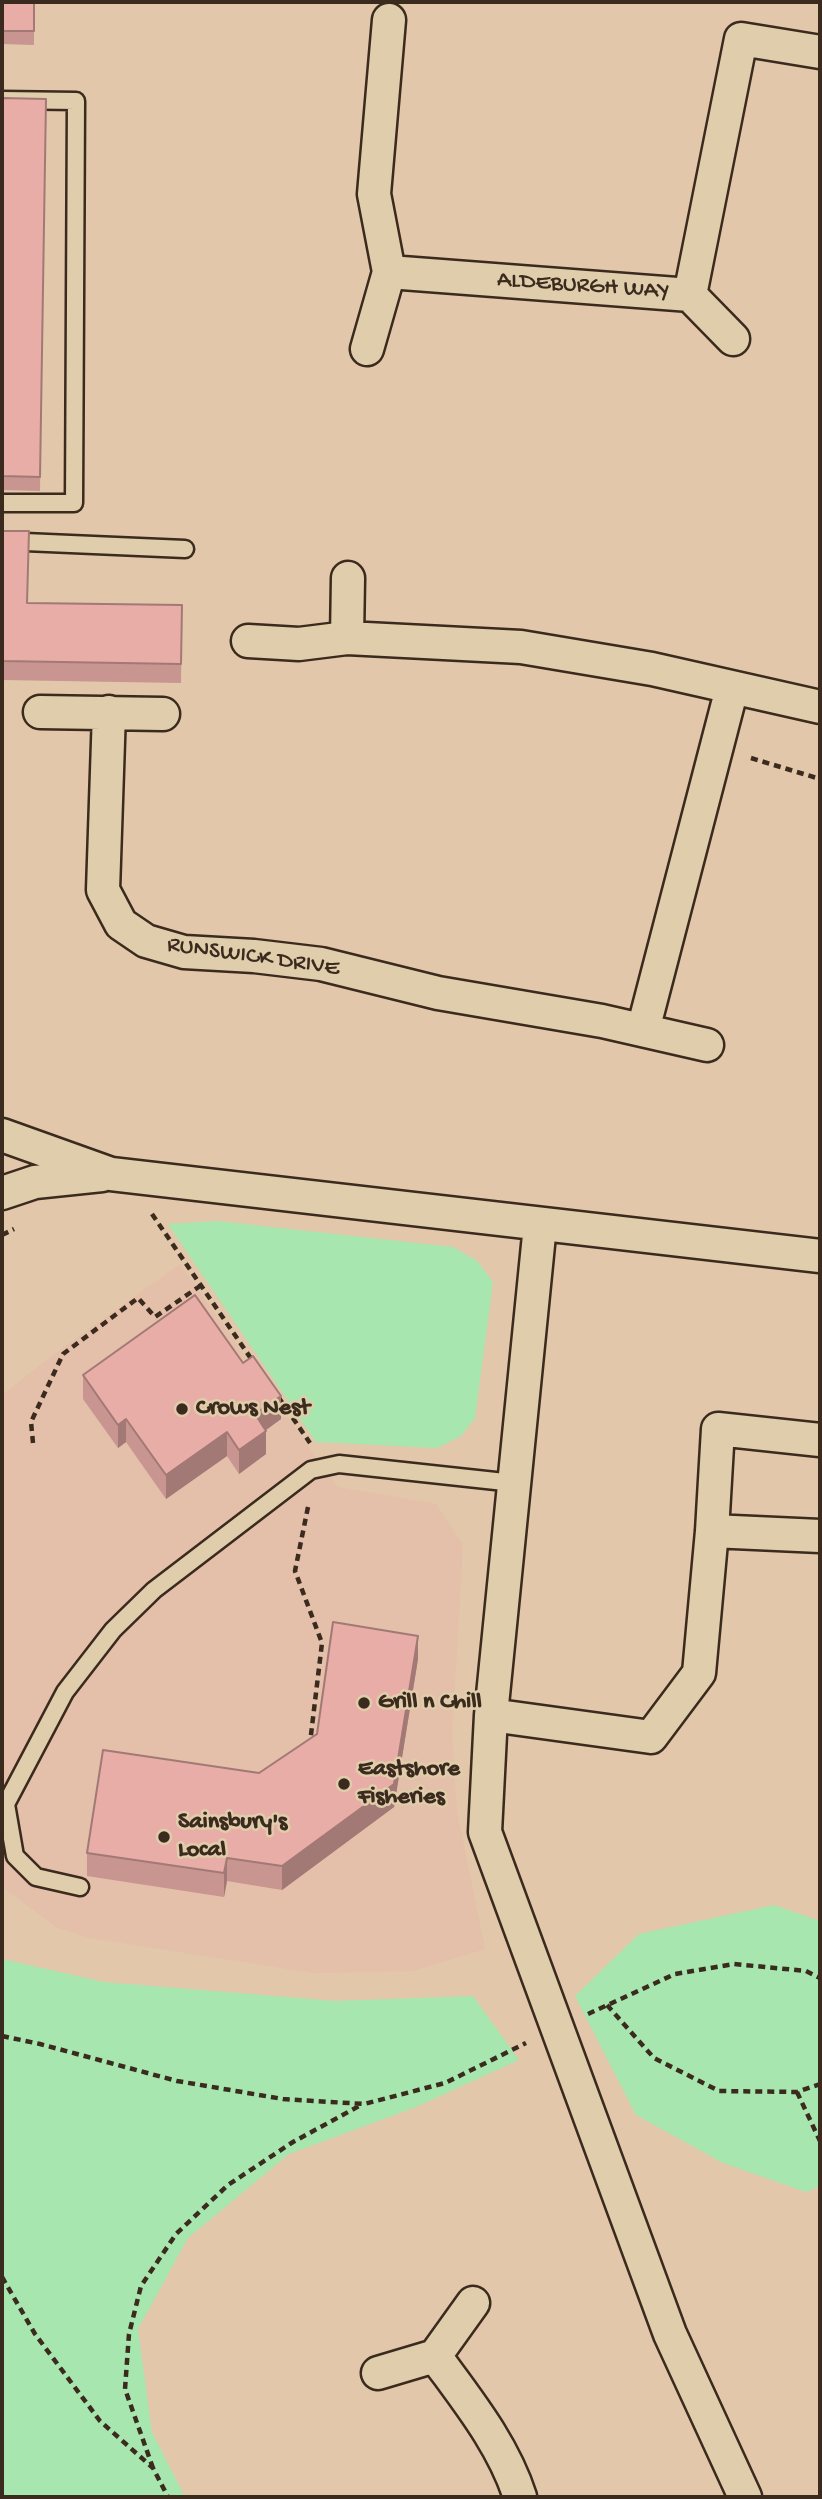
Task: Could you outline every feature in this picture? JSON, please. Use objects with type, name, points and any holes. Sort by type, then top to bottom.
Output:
[{"type":"street","points":[[367,349],[390,272],[374,194],[389,20]]},
{"type":"street","name":"ALDEBURGH WAY","points":[[390,272],[690,295],[741,39],[820,52]]},
{"type":"street","points":[[690,295],[733,339]]},
{"type":"street","points":[[348,578],[348,638]]},
{"type":"street","points":[[248,641],[299,645],[348,638],[521,647],[652,669],[820,707]]},
{"type":"street","points":[[643,1030],[732,688]]},
{"type":"street","points":[[40,712],[163,714]]},
{"type":"street","name":"RUNSWICK DRIVE","points":[[109,712],[103,890],[121,924],[146,941],[184,952],[254,956],[321,964],[438,993],[602,1021],[707,1045]]},
{"type":"street","points":[[2,1135],[111,1174]]},
{"type":"street","points":[[2,1193],[35,1182],[111,1174],[820,1256]]},
{"type":"street","points":[[540,1225],[491,1715],[485,1832],[670,2334],[745,2497]]},
{"type":"street","points":[[491,1715],[651,1737],[699,1673],[718,1429],[820,1440]]},
{"type":"street","points":[[712,1531],[820,1536]]},
{"type":"street","points":[[378,2373],[435,2356],[472,2303]]},
{"type":"street","points":[[435,2356],[485,2423],[520,2497]]},
{"type":"lane","points":[[2,100],[76,101],[76,114],[74,503],[2,503]]},
{"type":"lane","points":[[2,541],[185,548]]},
{"type":"lane","points":[[80,1887],[36,1877],[15,1856],[6,1804],[65,1692],[113,1630],[154,1590],[311,1470],[340,1464],[514,1483]]},
{"type":"path","points":[[716,750],[820,779]]},
{"type":"path","points":[[33,1443],[31,1422],[63,1354],[138,1298],[155,1317],[200,1286]]},
{"type":"path","points":[[590,2012],[675,1974],[734,1964],[806,1971],[820,1978]]},
{"type":"path","points":[[607,2005],[654,2058],[719,2091],[797,2092],[820,2084]]},
{"type":"path","points":[[2,2036],[177,2081],[283,2099],[364,2104]]},
{"type":"path","points":[[168,2497],[153,2468],[125,2389],[129,2334],[141,2286],[176,2234],[228,2185],[293,2142],[364,2104],[445,2083],[501,2055]]},
{"type":"path","points":[[797,2092],[820,2141]]},
{"type":"path","points":[[2,2277],[35,2334],[100,2421],[153,2468]]},
{"type":"shaded area","points":[[180,1264],[337,1487],[436,1504],[463,1545],[452,1735],[457,1812],[485,1949],[413,1971],[314,1973],[90,1938],[56,1927],[2,1887],[2,1395]]},
{"type":"green space","points":[[217,1221],[453,1247],[477,1261],[493,1282],[475,1418],[461,1436],[437,1448],[316,1442],[168,1224]]},
{"type":"green space","points":[[774,1905],[820,1921],[820,2186],[806,2192],[723,2163],[636,2115],[575,1996],[639,1934]]},
{"type":"green space","points":[[2,1959],[104,1982],[335,2001],[473,1996],[519,2060],[416,2107],[289,2154],[188,2238],[138,2329],[152,2432],[185,2497],[2,2497]]},
{"type":"building","points":[[2,2],[34,2],[34,31],[2,31]]},
{"type":"building","points":[[2,98],[46,99],[40,477],[2,476]]},
{"type":"building","points":[[2,531],[29,531],[27,603],[182,605],[181,664],[2,661]]},
{"type":"building","name":"Crows Nest","points":[[195,1295],[243,1363],[253,1356],[281,1396],[255,1414],[266,1431],[239,1450],[227,1432],[166,1475],[126,1419],[118,1425],[83,1375]]},
{"type":"building","points":[[333,1622],[418,1636],[394,1784],[282,1866],[227,1858],[224,1873],[87,1853],[103,1750],[259,1773],[317,1734]]},
{"type":"place","name":"Crows Nest","points":[[182,1409]]},
{"type":"place","name":"Grill n Chill","points":[[364,1703]]},
{"type":"place","name":"Eastshore Fisheries","points":[[344,1784]]},
{"type":"place","name":"Sainsbury's Local","points":[[164,1837]]}]
